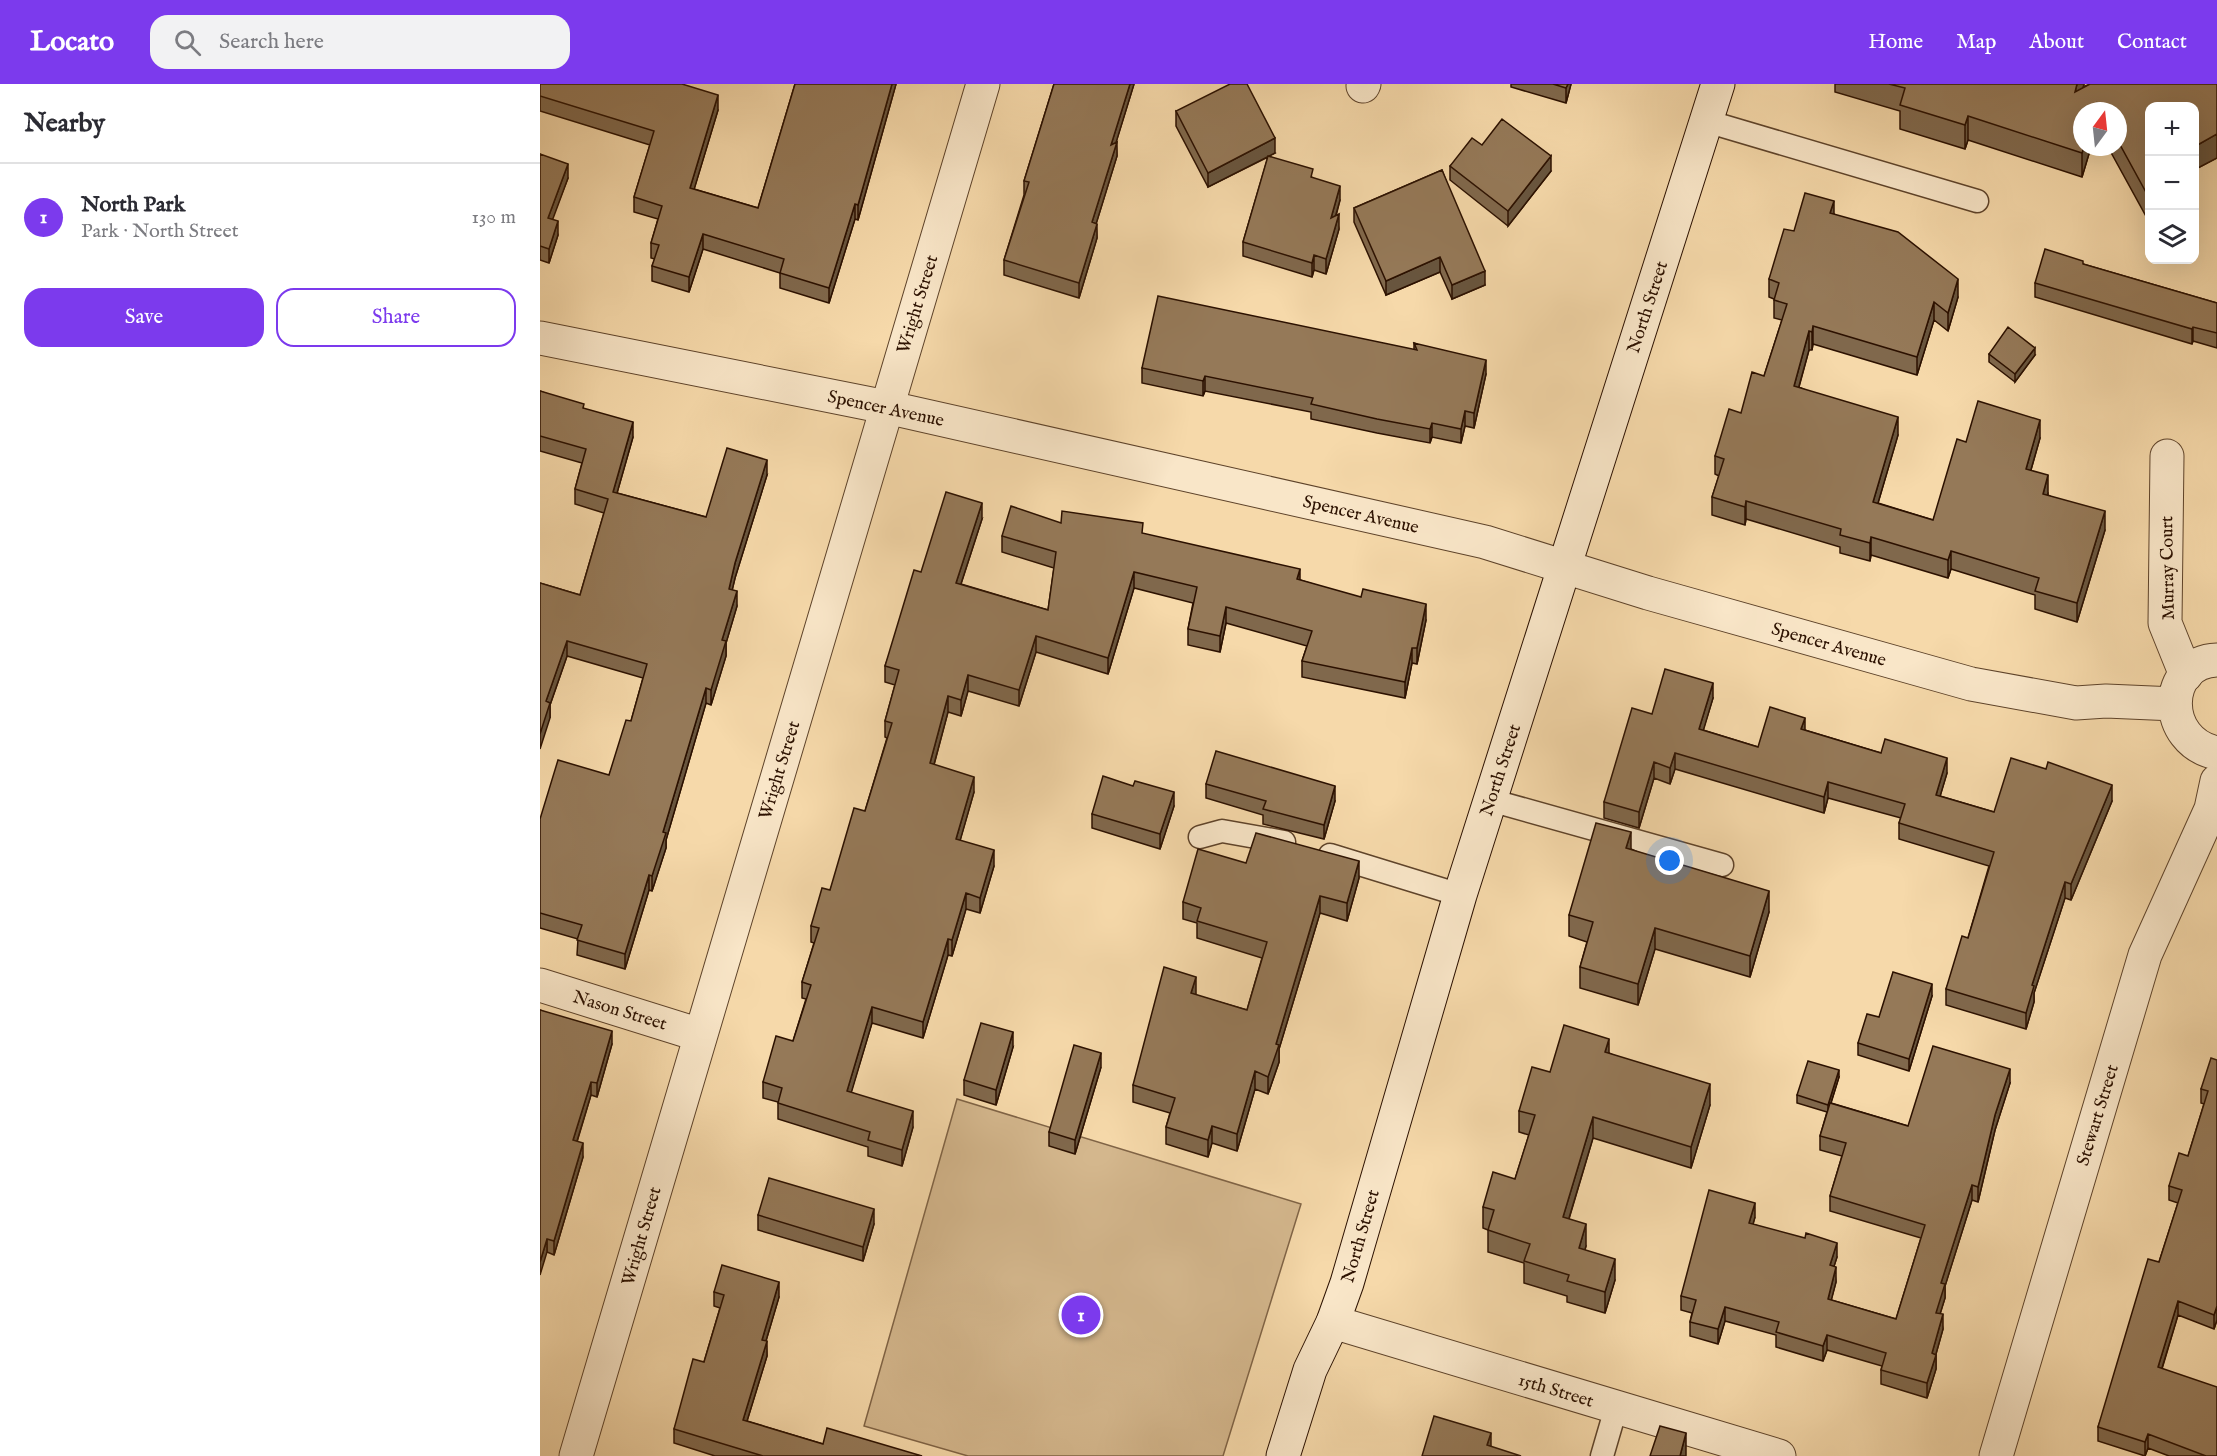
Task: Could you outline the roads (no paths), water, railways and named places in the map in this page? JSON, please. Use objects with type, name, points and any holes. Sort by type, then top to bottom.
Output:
[{"type":"street","name":"Wright Street","points":[[576,1456],[983,84]]},
{"type":"street","name":"North Street","points":[[1283,1456],[1310,1370],[1333,1322],[1347,1283],[1460,895],[1718,84]]},
{"type":"street","name":"Spencer Avenue","points":[[540,338],[886,407],[1485,542],[1648,593],[1971,684],[2076,703],[2180,690]]},
{"type":"street","name":"Murray Court","points":[[2167,456],[2165,623],[2180,690],[2177,719],[2183,733],[2194,744],[2217,753]]},
{"type":"street","points":[[2180,690],[2197,666],[2217,660]]},
{"type":"street","name":"Stewart Street","points":[[1996,1456],[2145,955],[2211,809],[2217,781]]},
{"type":"street","name":"Nason Street","points":[[540,985],[700,1035]]},
{"type":"street","name":"15th Street","points":[[1333,1322],[1779,1456]]},
{"type":"lane","points":[[1706,121],[1977,201]]},
{"type":"lane","points":[[1490,800],[1722,865]]},
{"type":"lane","points":[[1200,837],[1222,831],[1252,835],[1309,849],[1460,895]]},
{"type":"lane","points":[[1602,1456],[1616,1408]]},
{"type":"place","name":"North Park","points":[[1081,1315]]}]
